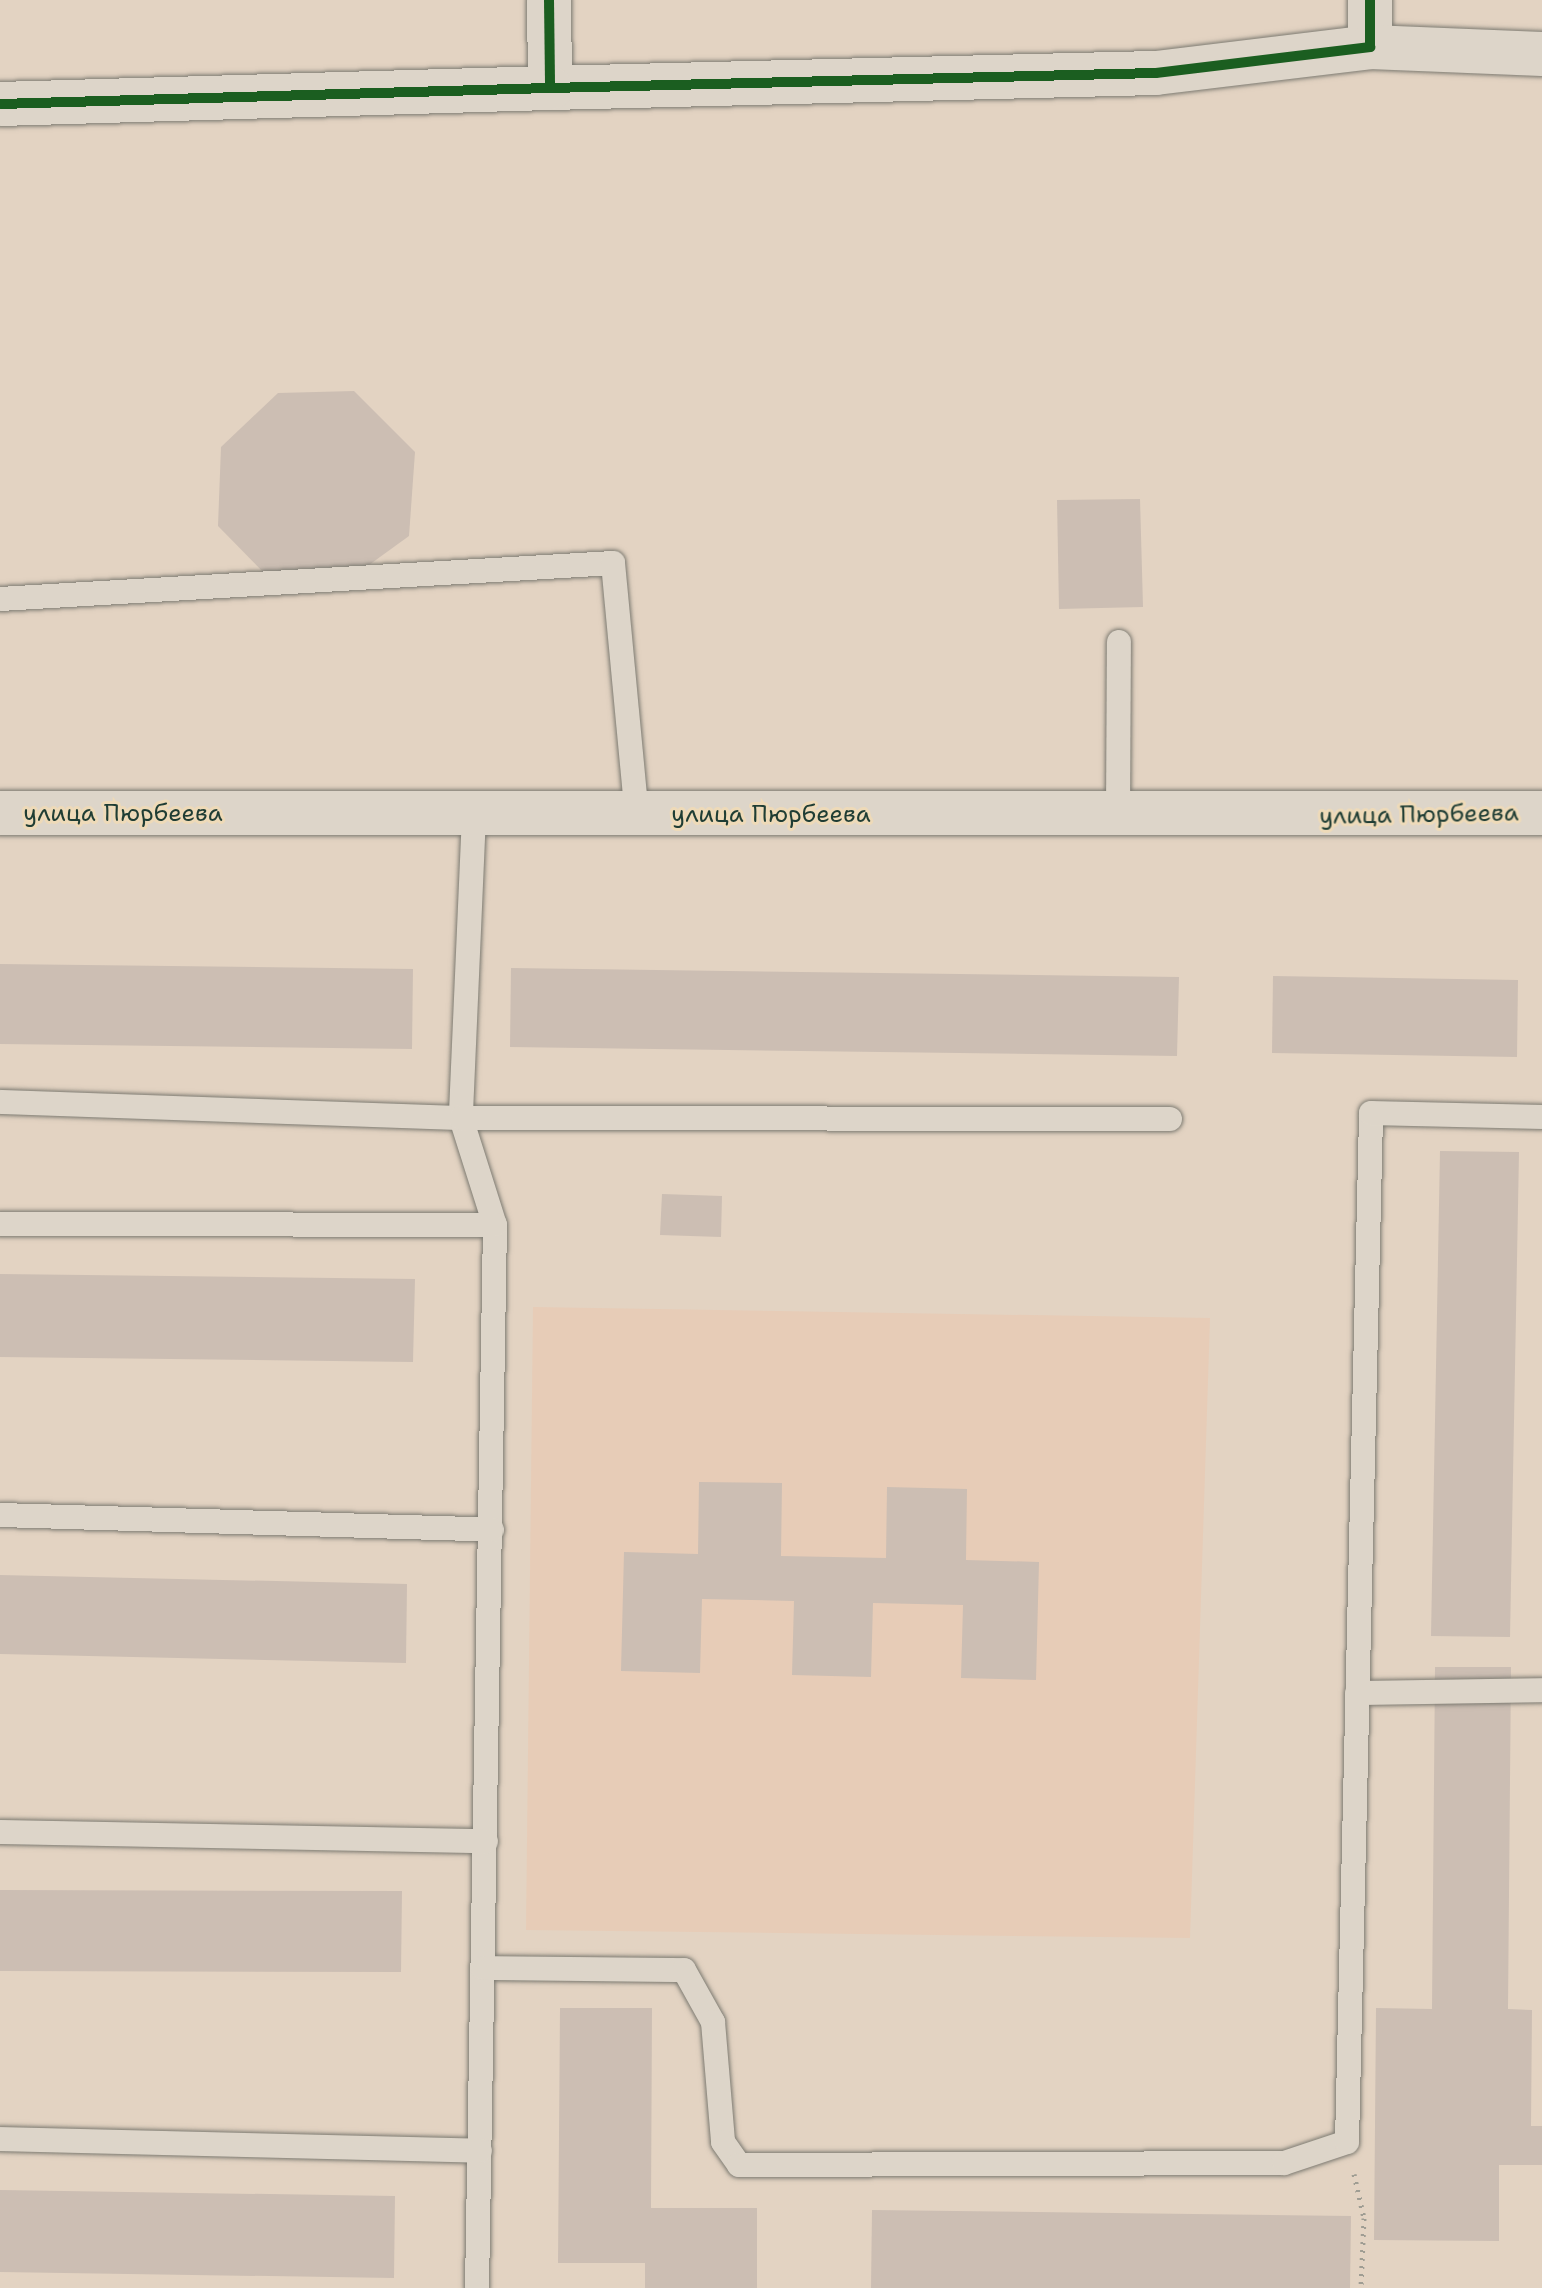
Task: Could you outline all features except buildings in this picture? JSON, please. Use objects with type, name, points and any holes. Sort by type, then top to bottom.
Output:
[{"type":"street","points":[[549,0],[550,88]]},
{"type":"street","points":[[1370,0],[1370,47]]},
{"type":"street","points":[[0,104],[1156,73],[1370,47],[1542,54]]},
{"type":"street","name":"улица Пюрбеева","points":[[0,813],[1118,816],[1542,813]]},
{"type":"lane","points":[[0,599],[613,563],[637,815]]},
{"type":"lane","points":[[1118,816],[1119,642]]},
{"type":"lane","points":[[474,815],[461,1118],[495,1225],[477,2288]]},
{"type":"lane","points":[[0,1102],[461,1118],[1170,1119]]},
{"type":"lane","points":[[483,1968],[684,1970],[713,2022],[723,2142],[739,2165],[1284,2163],[1347,2142],[1371,1113],[1542,1117]]},
{"type":"lane","points":[[0,1224],[495,1225]]},
{"type":"lane","points":[[0,1515],[492,1530]]},
{"type":"lane","points":[[1357,1693],[1542,1690]]},
{"type":"lane","points":[[0,1832],[486,1841]]},
{"type":"lane","points":[[0,2139],[480,2151]]},
{"type":"path","points":[[1347,2142],[1364,2218],[1361,2288]]},
{"type":"shaded area","points":[[533,1307],[1210,1318],[1190,1938],[526,1930]]},
{"type":"cycle path","points":[[549,0],[550,88],[1156,73],[1370,47],[1370,0]]},
{"type":"cycle path","points":[[0,104],[550,88]]}]
